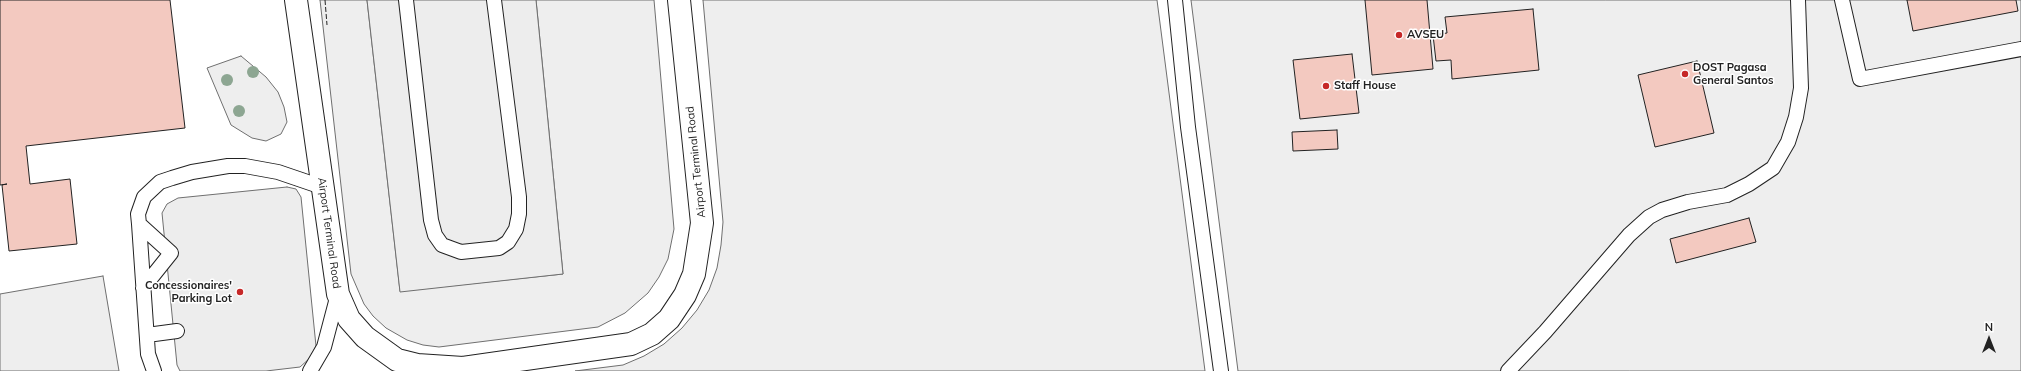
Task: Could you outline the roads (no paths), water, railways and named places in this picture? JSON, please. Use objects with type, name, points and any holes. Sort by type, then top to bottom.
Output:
[{"type":"street","name":"Airport Terminal Road","points":[[296,0],[338,294],[349,319],[365,337],[411,368],[464,368],[631,344],[652,334],[673,313],[685,295],[694,274],[702,223],[679,0]]},
{"type":"lane","points":[[406,0],[431,220],[434,235],[442,245],[461,252],[499,248],[508,242],[516,229],[519,214],[519,197],[494,0]]},
{"type":"lane","points":[[1175,0],[1188,127],[1221,371]]},
{"type":"lane","points":[[1508,371],[1545,332],[1624,241],[1649,217],[1662,210],[1688,202],[1727,195],[1749,184],[1773,168],[1788,142],[1796,117],[1801,88],[1798,0]]},
{"type":"lane","points":[[1842,0],[1860,79],[2021,49]]},
{"type":"lane","points":[[154,371],[148,354],[138,214],[144,197],[150,190],[160,182],[192,172],[228,166],[245,166],[278,172],[322,187]]},
{"type":"lane","points":[[139,224],[171,253],[143,288]]},
{"type":"lane","points":[[310,371],[324,347],[338,294]]},
{"type":"lane","points":[[146,334],[176,331]]},
{"type":"place","name":"AVSEU","points":[[1399,35]]},
{"type":"place","name":"DOST Pagasa General Santos","points":[[1685,74]]},
{"type":"place","name":"Staff House","points":[[1326,86]]},
{"type":"place","name":"Concessionaires' Parking Lot","points":[[240,292]]}]
